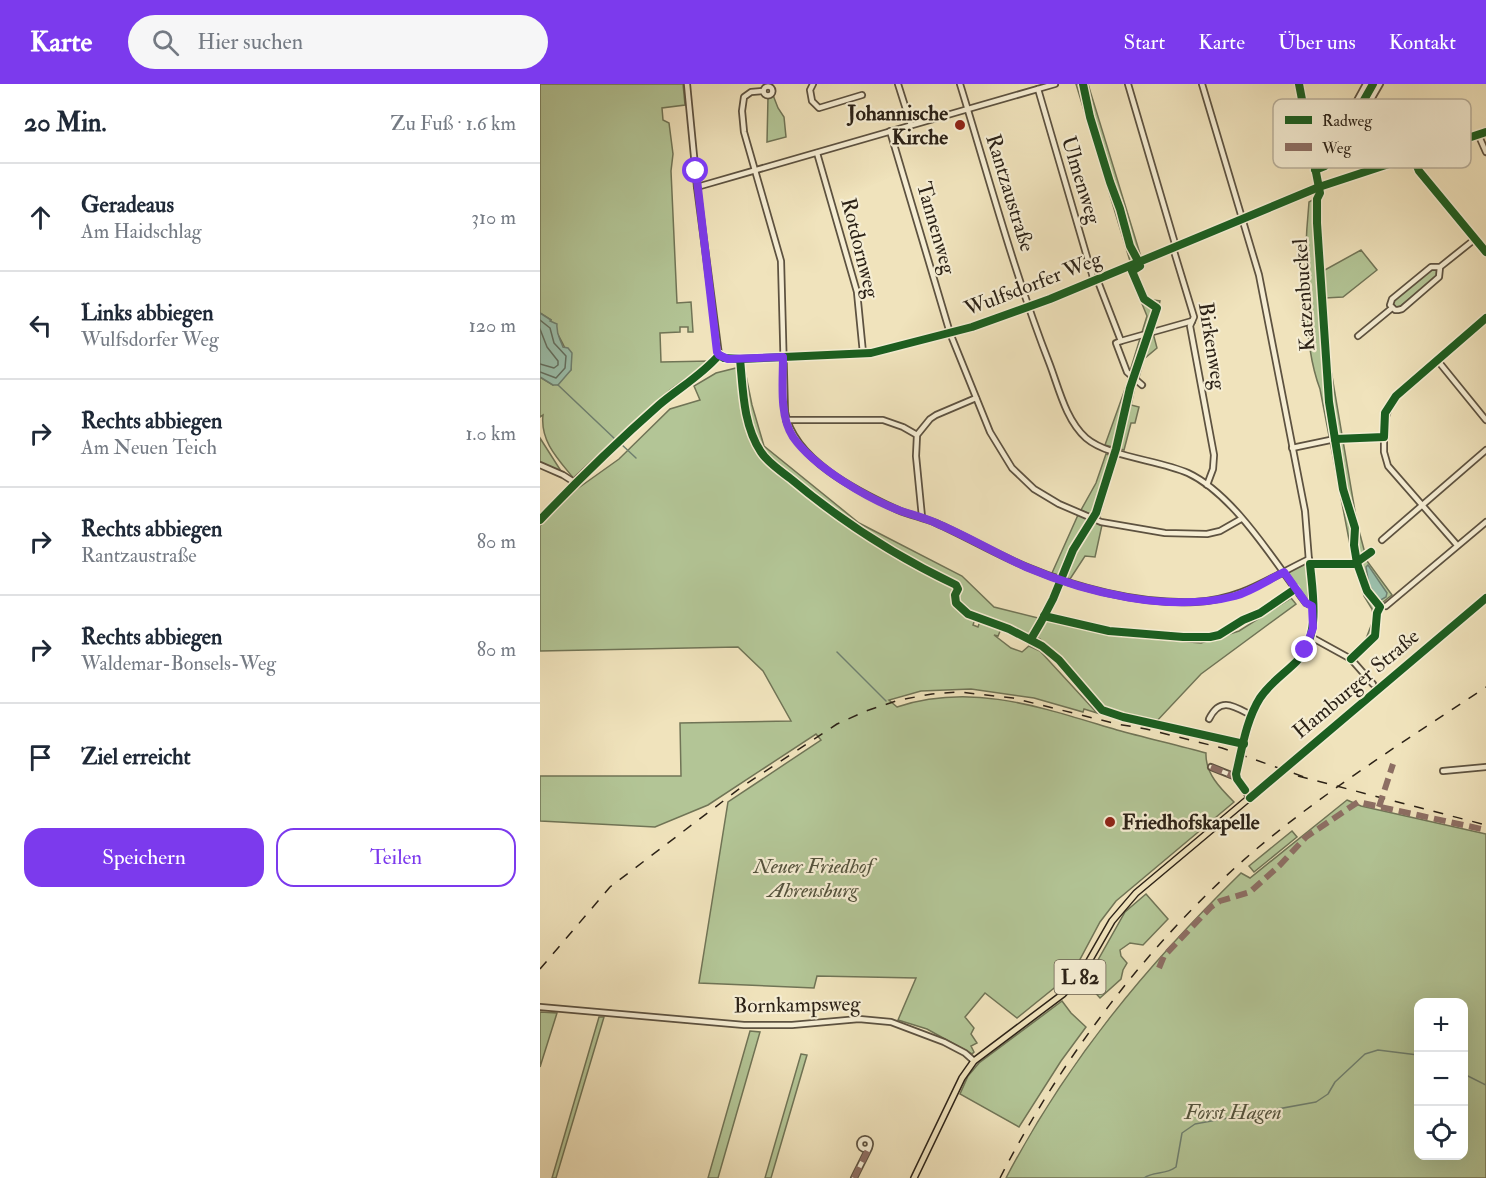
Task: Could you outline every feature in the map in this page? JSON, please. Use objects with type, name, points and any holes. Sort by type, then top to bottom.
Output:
[{"type":"main road","name":"Hamburger Straße","points":[[914,1178],[962,1078],[974,1062],[1063,994],[1081,975],[1112,921],[1136,893],[1486,598]]},
{"type":"street","points":[[540,465],[574,482],[653,410],[710,365],[719,355],[697,187],[687,84]]},
{"type":"street","points":[[813,84],[810,90],[812,101],[819,108],[861,95]]},
{"type":"street","points":[[898,84],[911,125]]},
{"type":"street","name":"Rantzaustraße","points":[[960,84],[1028,308],[1068,411],[1084,436],[1092,444],[1179,469],[1207,485],[1267,548],[1306,603],[1312,606]]},
{"type":"street","points":[[697,187],[1054,84]]},
{"type":"street","name":"Birkenweg","points":[[1128,84],[1194,317],[1190,326],[1214,455],[1213,469],[1207,485]]},
{"type":"street","points":[[1202,84],[1259,275],[1307,520],[1313,623],[1311,637],[1303,654],[1263,693],[1251,715],[1236,777]]},
{"type":"street","points":[[1299,84],[1302,99]]},
{"type":"street","points":[[1358,99],[1366,84]]},
{"type":"street","points":[[1371,99],[1380,84]]},
{"type":"street","name":"Ulmenweg","points":[[1038,89],[1095,280],[1121,341],[1116,343],[1125,368],[1142,385]]},
{"type":"street","points":[[763,91],[745,95],[742,104],[744,132],[780,261],[786,420],[799,445],[817,462],[841,479],[900,511],[922,518],[1042,573],[1129,598],[1195,602],[1237,596],[1309,562],[1353,564]]},
{"type":"street","points":[[1359,96],[1363,99]]},
{"type":"street","name":"Tannenweg","points":[[890,131],[950,333],[996,443],[1020,476],[1034,489],[1059,504],[1101,522],[1139,530],[1207,534],[1220,531],[1241,519]]},
{"type":"street","name":"Wulfsdorfer Weg","points":[[1471,136],[1486,132]]},
{"type":"street","points":[[1478,134],[1486,152]]},
{"type":"street","name":"Rotdornweg","points":[[817,153],[854,281],[863,353]]},
{"type":"street","points":[[1319,186],[1315,170],[1320,168]]},
{"type":"street","name":"Wulfsdorfer Weg","points":[[719,355],[728,359],[863,353],[950,333],[1028,308],[1319,186],[1375,168]]},
{"type":"street","points":[[1418,168],[1486,252]]},
{"type":"street","points":[[1392,308],[1390,303],[1392,299],[1431,267],[1440,267],[1475,239]]},
{"type":"street","points":[[1392,308],[1402,309],[1439,277],[1440,267]]},
{"type":"street","points":[[1358,336],[1392,308]]},
{"type":"street","points":[[1457,545],[1388,466],[1384,423],[1390,404],[1396,396],[1486,318]]},
{"type":"street","points":[[1121,341],[1192,321]]},
{"type":"street","points":[[1438,361],[1486,420]]},
{"type":"street","points":[[922,518],[916,456],[917,435],[936,415],[976,398]]},
{"type":"street","points":[[786,420],[883,420],[917,435]]},
{"type":"street","points":[[1292,448],[1335,440],[1384,438]]},
{"type":"street","points":[[1382,540],[1486,450]]},
{"type":"street","points":[[1386,606],[1486,522]]},
{"type":"street","points":[[1311,637],[1351,659],[1373,684]]},
{"type":"street","points":[[1209,719],[1216,709],[1225,705],[1233,705],[1251,715]]},
{"type":"street","points":[[1211,767],[1236,777],[1250,798]]},
{"type":"street","points":[[1443,771],[1486,767]]},
{"type":"street","name":"Bornkampsweg","points":[[540,1007],[744,1025],[860,1019],[882,1021],[910,1028],[944,1042],[965,1053],[974,1062]]},
{"type":"street","points":[[854,1178],[869,1148]]},
{"type":"green space","points":[[540,84],[683,84],[685,105],[662,108],[663,120],[669,123],[673,154],[671,171],[677,303],[691,302],[693,332],[688,332],[688,327],[680,327],[680,332],[660,333],[661,362],[710,361],[670,390],[575,480],[552,450],[544,434],[543,415],[540,417],[540,377],[553,385],[571,370],[571,365],[551,320],[540,313]]},
{"type":"green space","points":[[1076,84],[1088,84],[1141,257],[1130,261]]},
{"type":"green space","points":[[1368,84],[1378,84],[1369,99],[1360,99]]},
{"type":"green space","points":[[773,95],[784,117],[786,137],[767,142],[768,97]]},
{"type":"green space","points":[[1318,197],[1325,335],[1357,523],[1367,561],[1392,595],[1376,610],[1374,617],[1364,596],[1351,550],[1310,346],[1305,271],[1307,223],[1309,202]]},
{"type":"green space","points":[[1361,250],[1377,270],[1343,297],[1325,298],[1323,271]]},
{"type":"green space","points":[[1433,268],[1438,269],[1437,276],[1398,308],[1393,305],[1393,300]]},
{"type":"green space","points":[[1129,272],[1134,272],[1146,299],[1160,301],[1153,333],[1157,348],[1144,359],[1139,377],[1130,371],[1147,316]]},
{"type":"green space","name":"Neuer Friedhof Ahrensburg","points":[[744,366],[764,446],[859,523],[962,576],[994,607],[1070,626],[1130,637],[1201,643],[1239,631],[1291,598],[1296,604],[1201,674],[1155,723],[1102,711],[1040,639],[968,613],[958,603],[957,607],[975,619],[973,625],[978,627],[980,621],[1001,629],[998,636],[994,635],[1011,648],[1022,652],[1029,646],[1040,651],[1097,713],[1084,709],[1083,712],[1034,698],[971,689],[921,691],[889,700],[897,707],[925,700],[953,697],[980,697],[1008,701],[1035,706],[1206,753],[1211,774],[1234,802],[1116,901],[1100,922],[1069,976],[1017,1018],[985,993],[965,1017],[974,1028],[971,1034],[977,1043],[971,1046],[974,1052],[972,1054],[927,1029],[898,1020],[916,978],[817,976],[814,988],[699,983],[728,802],[821,740],[816,734],[708,805],[655,827],[540,821],[540,776],[681,776],[680,723],[791,721],[763,671],[738,647],[540,651],[540,526],[577,489],[619,459],[670,409],[700,400],[694,386],[716,373]]},
{"type":"green space","points":[[1129,378],[1136,382],[1131,405],[1139,407],[1135,423],[1131,423],[1124,450],[1105,445]]},
{"type":"green space","points":[[540,438],[561,471],[540,465]]},
{"type":"green space","points":[[1106,454],[1117,457],[1099,519],[1081,510],[1096,483]]},
{"type":"green space","points":[[1078,515],[1102,525],[1095,557],[1085,556],[1070,579],[1052,573]]},
{"type":"green space","points":[[1308,562],[1312,604],[1308,604],[1286,573]]},
{"type":"green space","points":[[1373,619],[1372,633],[1364,644]]},
{"type":"green space","name":"Forst Hagen","points":[[1347,800],[1361,806],[1486,834],[1486,1178],[1006,1178],[1056,1094],[1111,1016],[1173,943],[1241,873],[1250,878]]},
{"type":"green space","points":[[1292,831],[1297,837],[1254,872],[1249,866]]},
{"type":"green space","points":[[1146,894],[1168,919],[1143,945],[1130,943],[1120,950],[1121,956],[1127,963],[1121,979],[1100,998],[1090,987],[1089,976],[1125,912]]},
{"type":"green space","points":[[1062,1001],[1086,1027],[1061,1061],[1019,1127],[960,1094],[968,1076],[979,1063]]},
{"type":"green space","points":[[540,1012],[557,1013],[540,1067]]},
{"type":"green space","points":[[599,1017],[604,1017],[556,1178],[552,1178]]},
{"type":"green space","points":[[750,1031],[760,1032],[718,1178],[708,1178]]},
{"type":"green space","points":[[801,1054],[807,1055],[771,1178],[765,1178]]},
{"type":"water","points":[[540,313],[557,324],[563,347],[568,348],[572,353],[571,370],[558,385],[553,385],[540,377]]},
{"type":"water","points":[[1368,565],[1387,593],[1386,597],[1379,601],[1369,585],[1366,567]]},
{"type":"waterway","points":[[558,385],[616,440]]},
{"type":"waterway","points":[[620,443],[636,458]]},
{"type":"waterway","points":[[837,652],[886,701]]},
{"type":"waterway","points":[[1144,1178],[1176,1167],[1182,1133],[1195,1124],[1316,1102],[1328,1094],[1335,1082],[1365,1054],[1378,1050],[1414,1054]]},
{"type":"waterway","points":[[1468,1076],[1486,1085]]},
{"type":"railway","points":[[1000,1178],[1025,1131],[1084,1040],[1116,996],[1188,914],[1226,876],[1292,820],[1374,761],[1486,687]]},
{"type":"railway","points":[[540,969],[610,887],[743,786],[837,724],[899,700],[959,692],[1013,698],[1222,748],[1307,778]]},
{"type":"railway","points":[[1298,776],[1486,825]]},
{"type":"marked path","points":[[1379,807],[1393,764]]},
{"type":"marked path","points":[[1211,767],[1236,777]]},
{"type":"marked path","points":[[1159,968],[1164,956],[1211,907],[1220,901],[1250,892],[1306,837],[1358,802],[1486,830]]},
{"type":"marked path","points":[[854,1178],[869,1148]]},
{"type":"cycle path","points":[[1083,84],[1090,117],[1110,182],[1130,246],[1137,259]]},
{"type":"cycle path","name":"Katzenbuckel","points":[[1299,84],[1302,99]]},
{"type":"cycle path","points":[[1365,99],[1373,84]]},
{"type":"cycle path","points":[[1471,137],[1486,132]]},
{"type":"cycle path","name":"Katzenbuckel","points":[[1315,168],[1320,193],[1317,199],[1317,223],[1329,402],[1343,489],[1355,528],[1354,545],[1357,563],[1367,591],[1380,607],[1377,613],[1375,636],[1351,659]]},
{"type":"cycle path","points":[[1315,170],[1320,168]]},
{"type":"cycle path","points":[[540,520],[628,433],[719,355],[724,358],[740,359],[871,353],[972,327],[1050,299],[1319,187],[1377,168]]},
{"type":"cycle path","points":[[1418,168],[1486,252]]},
{"type":"cycle path","points":[[1031,639],[1053,599],[1073,550],[1096,513],[1116,449],[1130,388],[1157,308],[1144,299],[1132,271],[1140,266]]},
{"type":"cycle path","points":[[1335,439],[1384,437],[1385,413],[1396,396],[1486,318]]},
{"type":"cycle path","points":[[740,359],[747,419],[755,441],[767,460],[810,494],[850,524],[891,550],[956,585],[958,589],[955,595],[956,603],[968,614],[1009,629],[1042,646],[1059,660],[1102,710],[1123,717],[1244,744]]},
{"type":"cycle path","points":[[1245,790],[1236,774],[1251,716],[1264,693],[1296,662],[1304,652],[1309,640],[1314,616],[1310,564],[1354,564],[1371,552]]},
{"type":"cycle path","points":[[1044,616],[1109,631],[1210,637],[1219,635],[1243,620],[1260,613],[1295,589]]},
{"type":"cycle path","points":[[1250,798],[1486,598]]},
{"type":"place","name":"Johannische Kirche","points":[[960,125]]},
{"type":"place","name":"Friedhofskapelle","points":[[1110,822]]},
{"type":"route","points":[[696,171],[717,352],[728,359],[783,357],[787,426],[799,445],[817,462],[862,492],[900,511],[934,522],[1024,566],[1095,590],[1129,598],[1195,602],[1237,596],[1284,572],[1306,603],[1312,606],[1313,628],[1305,650]]}]
